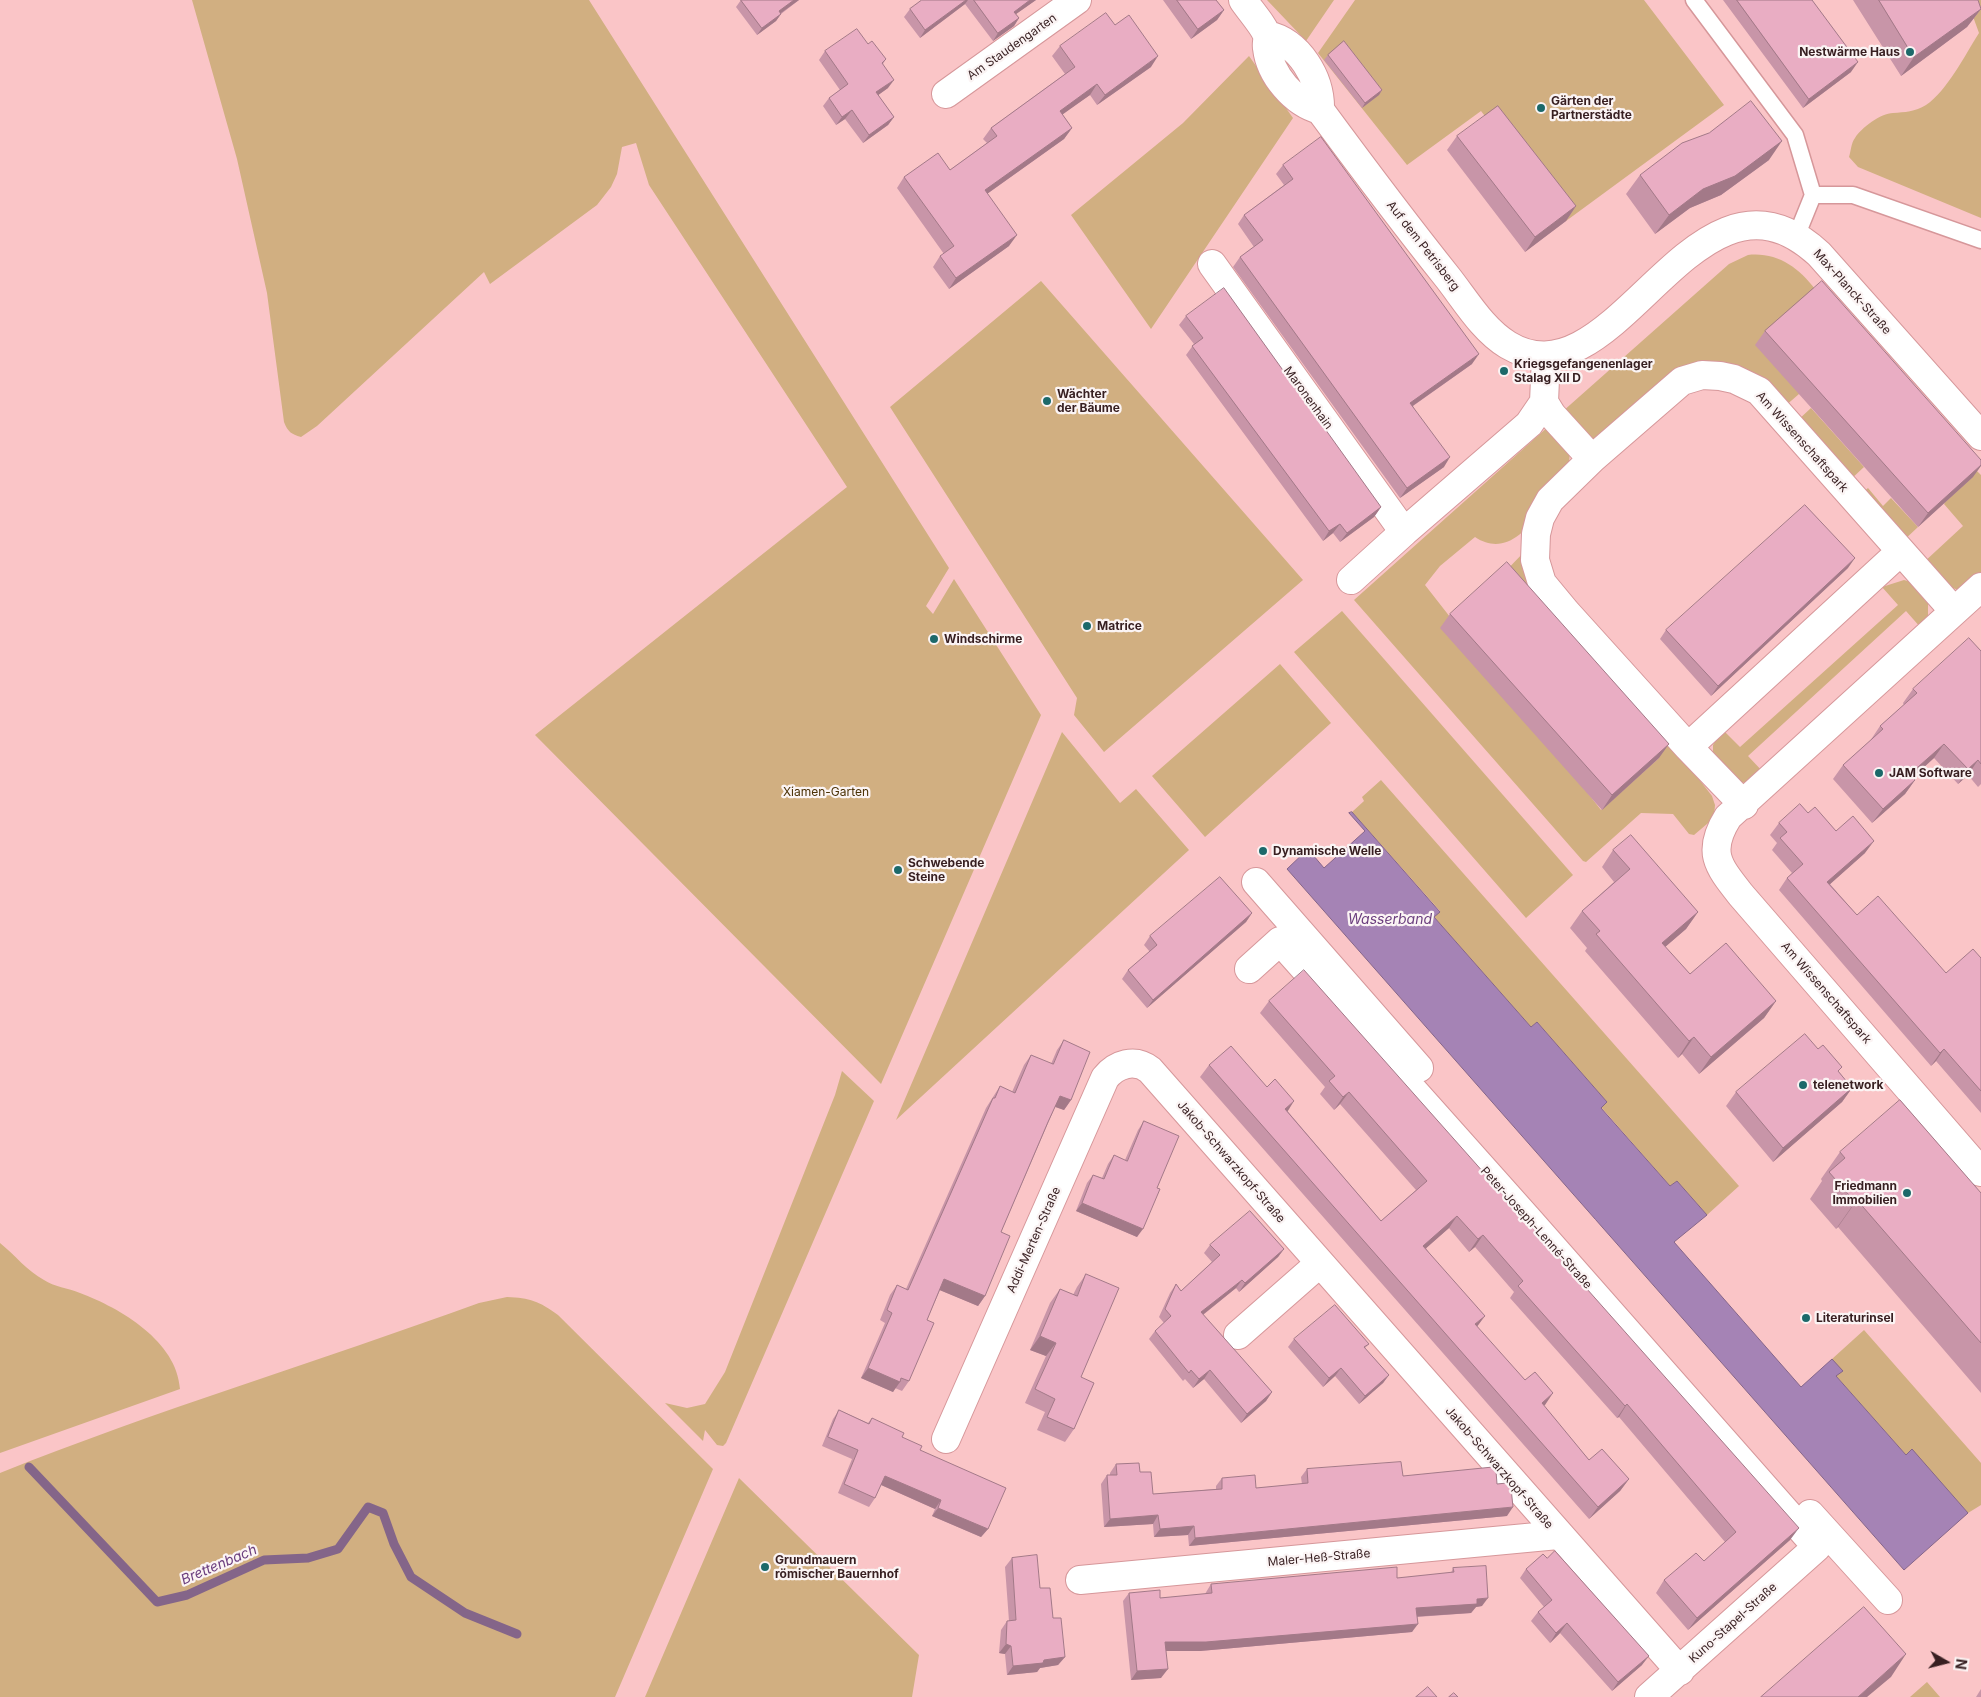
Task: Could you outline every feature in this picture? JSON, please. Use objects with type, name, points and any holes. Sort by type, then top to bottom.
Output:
[{"type":"street","name":"Am Staudengarten","points":[[946,94],[1077,0]]},
{"type":"street","name":"Auf dem Petrisberg","points":[[1243,0],[1267,35],[1267,48],[1270,59],[1280,79],[1298,101],[1320,110],[1396,213],[1488,328],[1510,346],[1522,351],[1546,356]]},
{"type":"street","name":"Max-Planck-Straße","points":[[1546,356],[1579,346],[1606,329],[1708,239],[1720,233],[1750,226],[1775,229],[1796,237],[1819,254],[1981,436]]},
{"type":"street","name":"Maronenhain","points":[[1212,264],[1404,532]]},
{"type":"street","points":[[1351,580],[1529,424],[1544,402],[1546,356]]},
{"type":"street","name":"Am Wissenschaftspark","points":[[1744,805],[1688,747],[1542,583],[1534,550],[1536,534],[1544,509],[1592,459],[1682,381],[1702,375],[1734,379],[1759,391],[1768,400],[1954,611]]},
{"type":"street","points":[[1544,402],[1552,415],[1592,459]]},
{"type":"street","points":[[1688,747],[1900,552]]},
{"type":"street","name":"Am Wissenschaftspark","points":[[1981,587],[1744,805],[1728,817],[1717,839],[1719,867],[1741,895],[1981,1172]]},
{"type":"street","points":[[1256,882],[1888,1600]]},
{"type":"street","name":"Peter-Joseph-Lenné-Straße","points":[[1249,969],[1280,941],[1528,1218],[1816,1547]]},
{"type":"street","name":"Addi-Merten-Straße","points":[[946,1439],[1104,1078],[1111,1070],[1125,1064],[1141,1064]]},
{"type":"street","name":"Jakob-Schwarzkopf-Straße","points":[[1141,1064],[1150,1070],[1558,1535],[1680,1671]]},
{"type":"street","points":[[1238,1336],[1320,1263]]},
{"type":"street","name":"Maler-Heß-Straße","points":[[1080,1580],[1558,1535]]},
{"type":"street","name":"Kuno-Stapel-Straße","points":[[1650,1697],[1816,1547]]},
{"type":"lane","points":[[1694,0],[1795,135],[1813,195],[1796,237]]},
{"type":"lane","points":[[1813,195],[1853,195],[1981,240]]},
{"type":"green space","name":"Xiamen-Garten","points":[[192,0],[589,0],[949,568],[926,606],[933,614],[954,579],[1041,715],[881,1084],[535,735],[847,487],[649,185],[636,143],[622,147],[617,174],[611,187],[597,205],[490,284],[484,272],[317,426],[301,437],[292,434],[284,422],[267,293],[237,159]]},
{"type":"green space","points":[[1267,0],[1334,0],[1306,41]]},
{"type":"green space","name":"Gärten der Partnerstädte","points":[[1355,0],[1644,0],[1724,105],[1566,221],[1481,111],[1407,165],[1318,53]]},
{"type":"green space","points":[[1967,0],[1981,0],[1981,218],[1858,167],[1849,157],[1854,140],[1866,126],[1877,118],[1888,114],[1910,111],[1926,105],[1934,99],[1948,82],[1979,33]]},
{"type":"green space","points":[[1249,56],[1293,118],[1151,329],[1071,215],[1183,123]]},
{"type":"green space","points":[[1748,255],[1768,256],[1786,263],[1801,274],[1815,289],[1799,394],[1784,407],[1725,368],[1598,440],[1591,439],[1562,412],[1729,264]]},
{"type":"green space","points":[[1041,281],[1303,580],[1104,752],[1074,715],[1077,698],[890,407]]},
{"type":"green space","points":[[1811,408],[1864,467],[1849,481],[1797,421]]},
{"type":"green space","points":[[1550,425],[1570,451],[1569,463],[1532,522],[1520,534],[1506,542],[1491,544],[1475,537],[1440,566],[1425,585],[1601,810],[1659,758],[1617,712],[1678,752],[1712,796],[1715,805],[1714,818],[1694,835],[1689,834],[1673,814],[1641,813],[1586,862],[1583,861],[1354,600]]},
{"type":"green space","points":[[1968,462],[1981,475],[1981,575],[1959,590],[1949,587],[1923,563],[1963,526],[1944,504]]},
{"type":"green space","points":[[1868,488],[1883,506],[1891,498],[1918,527],[1902,542],[1861,494]]},
{"type":"green space","points":[[1527,549],[1540,596],[1498,579]]},
{"type":"green space","points":[[1904,580],[1911,582],[1928,600],[1928,618],[1921,628],[1906,611],[1748,756],[1764,773],[1748,782],[1740,783],[1713,761],[1713,745],[1723,730],[1740,747],[1898,605],[1882,587]]},
{"type":"green space","points":[[1342,611],[1573,875],[1526,918],[1294,652]]},
{"type":"green space","points":[[1280,664],[1331,723],[1205,837],[1152,776]]},
{"type":"green space","points":[[1062,732],[1120,803],[1136,789],[1189,850],[896,1120]]},
{"type":"green space","points":[[1381,780],[1739,1186],[1707,1215],[1677,1181],[1670,1186],[1601,1107],[1607,1102],[1537,1022],[1531,1027],[1434,917],[1440,911],[1352,812],[1364,801],[1362,797]]},
{"type":"green space","points":[[842,1071],[874,1101],[726,1443],[723,1446],[717,1445],[705,1430],[703,1441],[665,1403],[687,1408],[705,1404],[725,1372],[835,1095]]},
{"type":"green space","points":[[0,1243],[32,1272],[48,1282],[96,1299],[128,1317],[144,1329],[158,1341],[169,1356],[176,1372],[180,1389],[0,1453]]},
{"type":"green space","points":[[507,1297],[534,1301],[558,1315],[713,1469],[615,1697],[0,1697],[0,1473],[179,1407],[479,1303]]},
{"type":"green space","points":[[1864,1330],[1981,1463],[1981,1505],[1968,1513],[1912,1450],[1906,1455],[1836,1376],[1832,1359]]},
{"type":"green space","name":"Grundmauern römischer Bauernhof","points":[[739,1478],[919,1655],[912,1697],[645,1697]]},
{"type":"green space","points":[[1927,1682],[1940,1697],[1910,1697]]},
{"type":"water","name":"Wasserband","points":[[1352,812],[1440,912],[1434,917],[1531,1027],[1537,1022],[1607,1102],[1601,1108],[1670,1186],[1677,1181],[1707,1215],[1674,1242],[1801,1387],[1832,1359],[1843,1371],[1836,1376],[1906,1455],[1912,1449],[1968,1513],[1904,1570],[1287,869],[1308,849],[1324,868],[1365,831],[1349,813]]},
{"type":"building","points":[[741,0],[794,0],[779,11],[781,14],[762,28]]},
{"type":"building","points":[[922,0],[966,0],[925,30],[910,9]]},
{"type":"building","points":[[974,0],[1030,0],[1014,12],[1019,18],[998,33]]},
{"type":"building","points":[[1177,0],[1216,0],[1224,10],[1198,29]]},
{"type":"building","points":[[1737,0],[1812,0],[1858,62],[1809,99]]},
{"type":"building","points":[[1879,0],[1978,0],[1981,9],[1914,57]]},
{"type":"building","points":[[1106,13],[1115,25],[1129,15],[1158,56],[1105,95],[1097,84],[1060,111],[1072,128],[985,190],[1017,235],[956,278],[940,256],[954,246],[904,177],[938,153],[950,170],[997,136],[991,128],[1075,67],[1060,46]]},
{"type":"building","points":[[857,29],[868,44],[872,41],[886,59],[882,63],[894,80],[876,92],[894,117],[869,135],[852,110],[842,117],[829,98],[848,84],[825,51]]},
{"type":"building","points":[[1344,41],[1382,90],[1365,103],[1328,55]]},
{"type":"building","points":[[1751,101],[1782,141],[1735,176],[1703,189],[1669,215],[1640,175],[1682,143],[1709,133]]},
{"type":"building","points":[[1498,106],[1576,206],[1535,237],[1457,136]]},
{"type":"building","points":[[1321,137],[1479,354],[1410,403],[1450,457],[1407,488],[1240,257],[1263,240],[1244,215],[1293,179],[1283,165]]},
{"type":"building","points":[[1822,281],[1981,460],[1981,465],[1928,513],[1765,331]]},
{"type":"building","points":[[1224,288],[1381,507],[1347,533],[1340,524],[1329,531],[1192,346],[1203,338],[1186,316]]},
{"type":"building","points":[[1805,505],[1855,558],[1718,686],[1666,630]]},
{"type":"building","points":[[1507,562],[1669,744],[1612,795],[1450,614]]},
{"type":"building","points":[[1969,638],[1981,651],[1981,764],[1978,760],[1968,769],[1944,744],[1910,774],[1915,780],[1883,809],[1843,765],[1883,729],[1880,726],[1917,693],[1913,689]]},
{"type":"building","points":[[1800,804],[1808,813],[1815,807],[1836,831],[1853,816],[1874,841],[1827,882],[1857,915],[1878,896],[1946,973],[1973,949],[1981,958],[1981,1091],[1944,1049],[1940,1053],[1787,878],[1803,864],[1780,838],[1787,832],[1779,823]]},
{"type":"building","points":[[1631,835],[1698,912],[1662,943],[1690,974],[1726,943],[1776,1001],[1711,1057],[1694,1037],[1689,1041],[1596,934],[1600,931],[1582,911],[1630,869],[1613,850]]},
{"type":"building","points":[[1220,877],[1252,913],[1153,1000],[1128,970],[1157,945],[1150,936]]},
{"type":"building","points":[[1304,970],[1799,1528],[1697,1618],[1664,1580],[1696,1553],[1704,1561],[1736,1532],[1627,1404],[1625,1406],[1518,1286],[1523,1281],[1483,1235],[1478,1239],[1457,1216],[1423,1246],[1485,1316],[1475,1324],[1525,1380],[1535,1372],[1553,1393],[1542,1403],[1589,1460],[1602,1449],[1629,1479],[1598,1507],[1209,1065],[1231,1046],[1267,1087],[1275,1079],[1294,1101],[1285,1109],[1381,1221],[1427,1181],[1349,1092],[1343,1097],[1329,1081],[1335,1076],[1269,1001]]},
{"type":"building","points":[[1805,1034],[1818,1049],[1823,1045],[1842,1067],[1838,1071],[1852,1088],[1783,1148],[1736,1092]]},
{"type":"building","points":[[1064,1040],[1090,1052],[1071,1100],[1060,1096],[1048,1122],[1001,1232],[1010,1236],[985,1296],[944,1279],[927,1320],[934,1323],[909,1381],[901,1378],[900,1382],[868,1368],[892,1313],[887,1310],[897,1285],[908,1290],[1000,1086],[1015,1093],[1031,1055],[1053,1064]]},
{"type":"building","points":[[1900,1100],[1981,1193],[1981,1343],[1857,1200],[1855,1202],[1829,1172],[1845,1158],[1840,1152]]},
{"type":"building","points":[[1144,1121],[1179,1136],[1157,1188],[1160,1189],[1143,1229],[1082,1203],[1093,1175],[1104,1179],[1114,1155],[1127,1161]]},
{"type":"building","points":[[1250,1211],[1284,1249],[1245,1283],[1242,1280],[1201,1312],[1272,1392],[1247,1414],[1210,1370],[1199,1379],[1191,1370],[1189,1373],[1155,1331],[1171,1316],[1165,1309],[1176,1284],[1181,1291],[1220,1255],[1210,1245]]},
{"type":"building","points":[[1086,1274],[1119,1288],[1081,1377],[1094,1383],[1074,1429],[1047,1417],[1055,1399],[1035,1389],[1056,1343],[1040,1336],[1060,1289],[1077,1296]]},
{"type":"building","points":[[1335,1305],[1369,1344],[1364,1347],[1389,1375],[1365,1396],[1341,1368],[1329,1378],[1294,1339]]},
{"type":"building","points":[[839,1410],[869,1424],[872,1418],[904,1433],[902,1437],[922,1446],[920,1450],[1006,1488],[988,1529],[938,1508],[941,1500],[885,1476],[875,1498],[844,1484],[858,1450],[828,1437]]},
{"type":"building","points":[[1401,1462],[1403,1476],[1493,1467],[1496,1471],[1497,1484],[1507,1483],[1511,1488],[1513,1507],[1195,1538],[1194,1526],[1160,1529],[1158,1515],[1110,1519],[1107,1475],[1117,1475],[1116,1464],[1139,1463],[1140,1472],[1151,1472],[1153,1494],[1222,1489],[1222,1478],[1255,1475],[1256,1488],[1308,1483],[1307,1469]]},
{"type":"building","points":[[1555,1551],[1649,1656],[1618,1682],[1567,1623],[1556,1633],[1538,1612],[1552,1600],[1526,1569],[1543,1554],[1547,1558]]},
{"type":"building","points":[[1037,1555],[1040,1588],[1050,1588],[1053,1618],[1061,1618],[1065,1657],[1044,1660],[1043,1663],[1013,1666],[1011,1646],[1006,1644],[1007,1621],[1016,1620],[1012,1558]]},
{"type":"building","points":[[1486,1566],[1488,1598],[1477,1599],[1477,1604],[1416,1608],[1418,1624],[1206,1642],[1165,1642],[1168,1669],[1137,1671],[1129,1593],[1160,1590],[1160,1598],[1212,1593],[1211,1584],[1397,1567],[1397,1578],[1454,1572],[1453,1568]]},
{"type":"building","points":[[1864,1607],[1906,1654],[1858,1697],[1761,1697]]},
{"type":"building","points":[[1428,1687],[1437,1697],[1416,1697]]},
{"type":"building","points":[[1454,1693],[1458,1697],[1449,1697]]},
{"type":"waterway","name":"Brettenbach","points":[[29,1467],[157,1602],[187,1595],[264,1560],[308,1558],[338,1549],[368,1507],[383,1513],[394,1544],[411,1577],[465,1613],[517,1634]]},
{"type":"place","name":"Nestwärme Haus","points":[[1910,52]]},
{"type":"place","name":"Gärten der Partnerstädte","points":[[1541,108]]},
{"type":"place","name":"Kriegsgefangenenlager Stalag XII D","points":[[1504,371]]},
{"type":"place","name":"Wächter der Bäume","points":[[1047,401]]},
{"type":"place","name":"Matrice","points":[[1087,626]]},
{"type":"place","name":"Windschirme","points":[[934,639]]},
{"type":"place","name":"JAM Software","points":[[1879,773]]},
{"type":"place","name":"Dynamische Welle","points":[[1263,851]]},
{"type":"place","name":"Schwebende Steine","points":[[898,870]]},
{"type":"place","name":"telenetwork","points":[[1803,1085]]},
{"type":"place","name":"Friedmann Immobilien","points":[[1907,1193]]},
{"type":"place","name":"Literaturinsel","points":[[1806,1318]]},
{"type":"place","name":"Grundmauern römischer Bauernhof","points":[[765,1567]]}]
